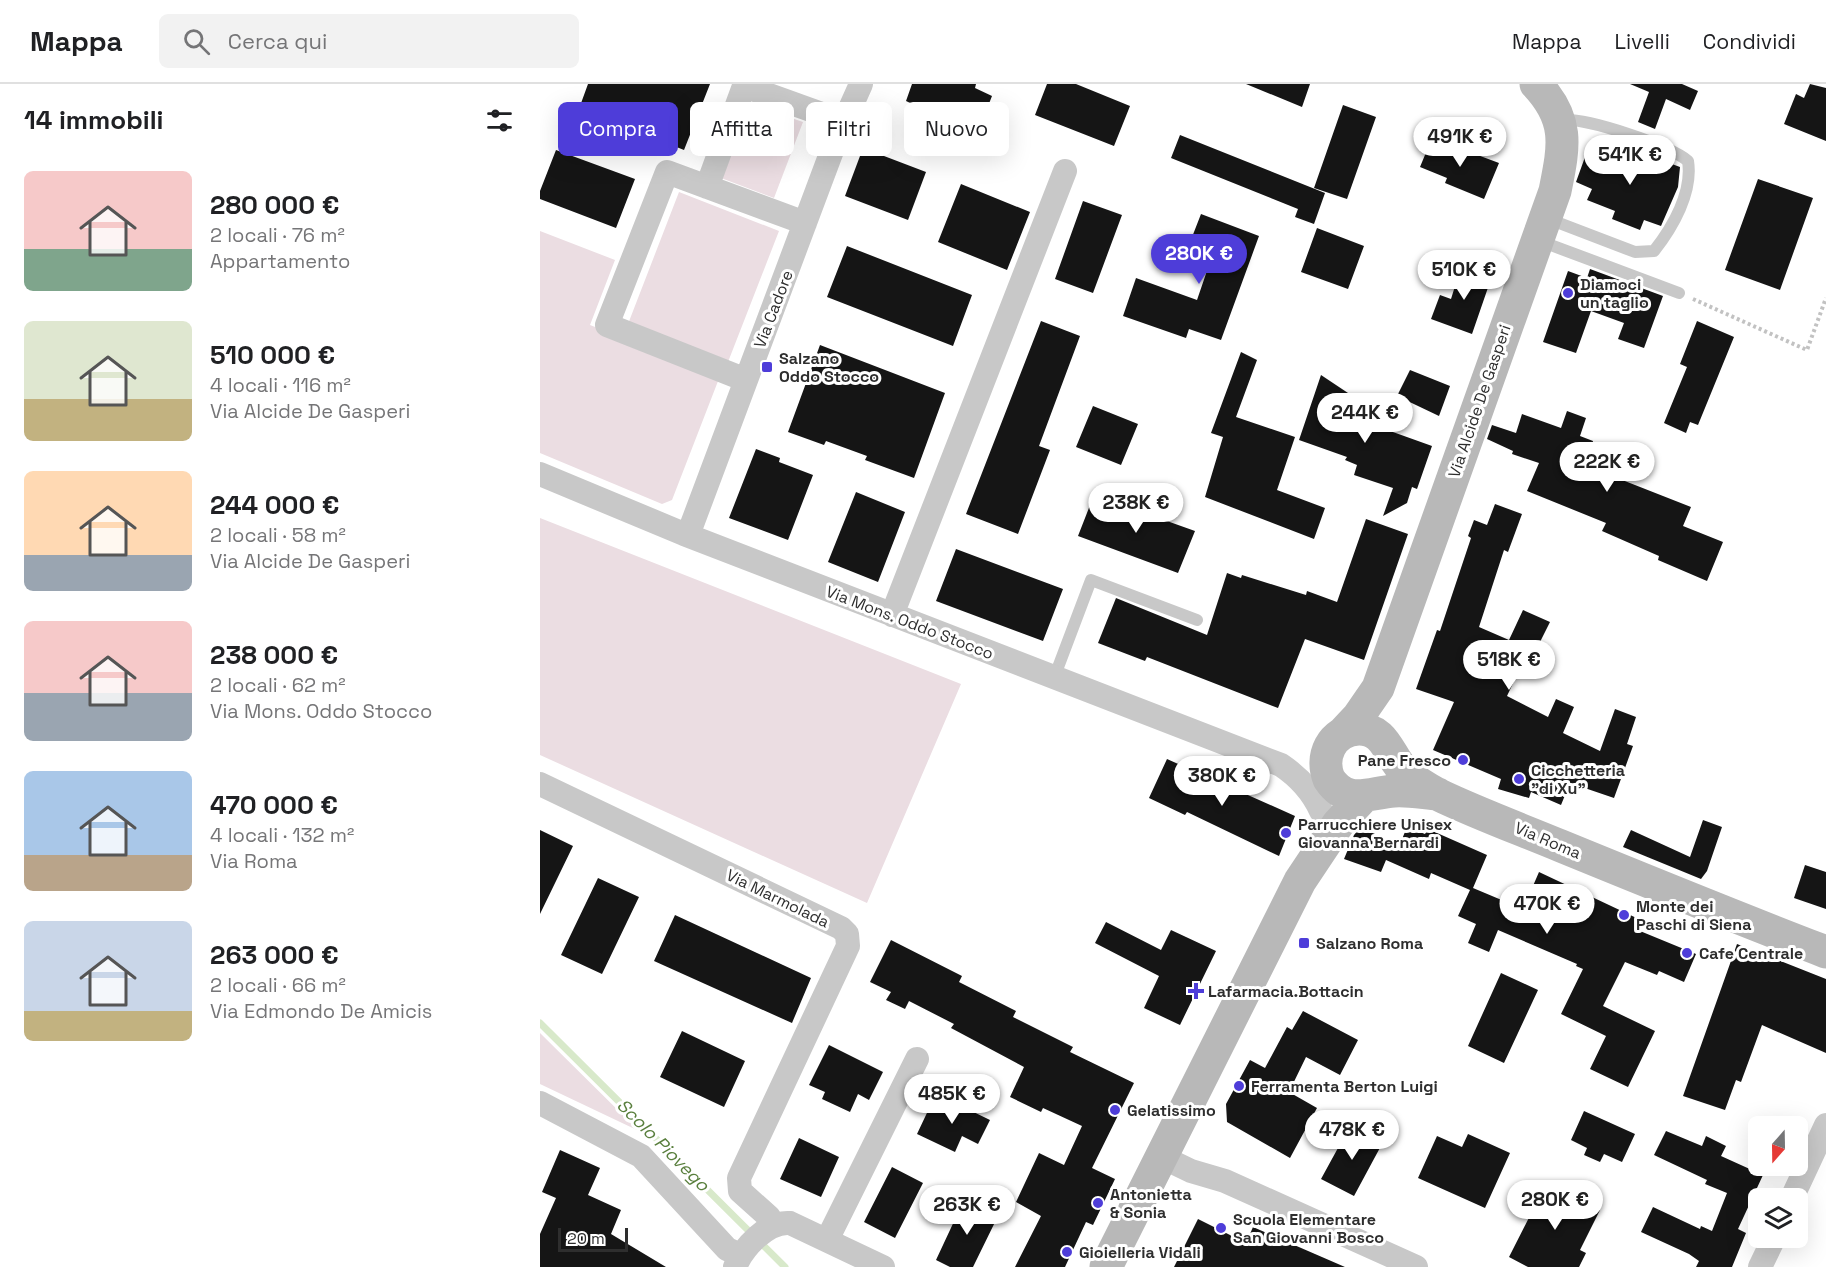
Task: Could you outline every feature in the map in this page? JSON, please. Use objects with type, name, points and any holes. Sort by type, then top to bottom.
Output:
[{"type":"street","name":"Via Cadore","points":[[853,102],[861,84]]},
{"type":"street","name":"Via Alcide De Gasperi","points":[[1318,763],[1358,717],[1378,688],[1555,191],[1562,157],[1561,120],[1547,96],[1536,84]]},
{"type":"street","points":[[707,187],[744,86],[806,108]]},
{"type":"street","name":"Via Cadore","points":[[688,535],[831,156]]},
{"type":"street","points":[[892,615],[1065,171]]},
{"type":"street","points":[[746,380],[607,325],[667,172],[805,223]]},
{"type":"street","name":"Via Mons. Oddo Stocco","points":[[540,474],[688,535],[1054,678],[1318,763]]},
{"type":"street","name":"Via Alcide De Gasperi","points":[[1378,688],[1380,724],[1389,749]]},
{"type":"street","name":"Via Roma","points":[[1438,794],[1397,791],[1370,795],[1347,795],[1318,763],[1358,729],[1373,732],[1389,749],[1404,772],[1438,794],[1658,886],[1826,952]]},
{"type":"street","points":[[1106,1267],[1300,881],[1350,808],[1370,795],[1392,773],[1389,749]]},
{"type":"street","points":[[1300,881],[1321,811],[1318,763]]},
{"type":"street","name":"Via Marmolada","points":[[540,784],[841,928],[847,934],[848,946],[739,1178],[740,1191],[764,1211],[752,1245]]},
{"type":"street","points":[[827,1240],[918,1059]]},
{"type":"street","points":[[540,1103],[622,1143],[641,1156],[727,1249],[752,1245],[790,1223],[883,1267]]},
{"type":"street","points":[[1797,1188],[1826,1125]]},
{"type":"street","points":[[1162,1157],[1191,1171],[1226,1181],[1416,1267]]},
{"type":"street","points":[[1760,1267],[1769,1248]]},
{"type":"lane","points":[[1540,229],[1635,252],[1654,251],[1670,231],[1691,177],[1688,161],[1680,154],[1626,134],[1569,119],[1561,120]]},
{"type":"lane","points":[[1540,229],[1679,293]]},
{"type":"lane","points":[[1054,678],[1091,580],[1197,620]]},
{"type":"path","points":[[1679,293],[1807,350],[1826,298]]},
{"type":"shaded area","points":[[794,119],[803,122],[794,146]]},
{"type":"shaded area","points":[[730,156],[790,156],[774,198],[721,178]]},
{"type":"shaded area","points":[[679,192],[779,231],[728,362],[628,324]]},
{"type":"shaded area","points":[[540,231],[615,260],[590,325],[720,376],[672,500],[662,504],[540,453]]},
{"type":"shaded area","points":[[540,518],[961,684],[867,903],[540,755]]},
{"type":"shaded area","points":[[540,1033],[639,1131],[540,1084]]},
{"type":"building","points":[[588,84],[710,84],[703,102],[690,102],[690,135],[684,150],[678,148],[678,102],[581,102]]},
{"type":"building","points":[[912,84],[976,84],[975,88],[992,96],[990,102],[906,101]]},
{"type":"building","points":[[1047,84],[1076,84],[1130,106],[1114,146],[1035,115]]},
{"type":"building","points":[[1246,84],[1310,84],[1302,107]]},
{"type":"building","points":[[1630,84],[1682,84],[1698,91],[1690,110],[1666,99],[1655,129],[1638,122],[1649,92]]},
{"type":"building","points":[[1810,84],[1826,88],[1826,141],[1784,124],[1796,94],[1804,98]]},
{"type":"building","points":[[1343,105],[1376,117],[1347,199],[1314,188]]},
{"type":"building","points":[[1180,135],[1325,193],[1314,224],[1295,217],[1298,209],[1171,158]]},
{"type":"building","points":[[1432,138],[1499,163],[1484,199],[1445,183],[1447,178],[1420,167]]},
{"type":"building","points":[[1589,146],[1638,164],[1642,153],[1680,167],[1678,187],[1661,226],[1644,220],[1640,230],[1612,219],[1615,211],[1587,200],[1592,189],[1576,182]]},
{"type":"building","points":[[556,150],[558,156],[572,156],[635,179],[616,228],[540,199],[540,191]]},
{"type":"building","points":[[860,156],[884,156],[926,172],[908,220],[845,196]]},
{"type":"building","points":[[1758,179],[1813,198],[1780,290],[1725,270]]},
{"type":"building","points":[[961,184],[1030,212],[1007,270],[938,242]]},
{"type":"building","points":[[1083,201],[1122,215],[1093,293],[1055,279]]},
{"type":"building","points":[[1201,214],[1259,236],[1221,340],[1189,329],[1186,338],[1123,316],[1136,278],[1197,300],[1211,259],[1187,250]]},
{"type":"building","points":[[1317,228],[1364,246],[1348,289],[1301,272]]},
{"type":"building","points":[[847,246],[972,295],[953,346],[827,297]]},
{"type":"building","points":[[1461,267],[1492,276],[1472,334],[1431,319],[1440,295],[1451,299]]},
{"type":"building","points":[[1590,269],[1663,296],[1644,348],[1618,339],[1624,323],[1591,311],[1576,353],[1543,342],[1568,271],[1587,278]]},
{"type":"building","points":[[1041,321],[1080,336],[1039,446],[1050,450],[1018,534],[966,514]]},
{"type":"building","points":[[1697,321],[1734,337],[1698,425],[1690,422],[1686,433],[1664,423],[1687,367],[1680,364]]},
{"type":"building","points":[[820,345],[945,393],[914,478],[865,460],[867,456],[826,441],[824,445],[788,432]]},
{"type":"building","points":[[1241,352],[1257,360],[1236,417],[1295,437],[1277,490],[1325,508],[1314,539],[1205,497],[1223,437],[1211,433]]},
{"type":"building","points":[[1410,370],[1450,386],[1439,416],[1397,396]]},
{"type":"building","points":[[1321,375],[1360,401],[1351,417],[1432,446],[1417,489],[1412,487],[1407,503],[1383,516],[1393,488],[1354,475],[1357,465],[1345,460],[1347,457],[1299,440]]},
{"type":"building","points":[[1093,406],[1138,424],[1121,465],[1076,447]]},
{"type":"building","points":[[1567,411],[1586,418],[1580,436],[1593,441],[1592,446],[1614,453],[1607,474],[1691,507],[1683,526],[1723,542],[1707,581],[1658,560],[1659,556],[1602,531],[1606,523],[1527,491],[1539,463],[1512,454],[1513,451],[1487,439],[1492,425],[1516,433],[1522,414],[1561,428]]},
{"type":"building","points":[[756,449],[780,458],[779,462],[813,475],[788,540],[729,518]]},
{"type":"building","points":[[856,492],[905,512],[878,582],[828,562]]},
{"type":"building","points":[[1094,495],[1195,531],[1178,573],[1078,536]]},
{"type":"building","points":[[1495,504],[1522,514],[1508,552],[1504,550],[1479,627],[1509,640],[1523,610],[1550,622],[1536,650],[1530,648],[1507,696],[1548,717],[1556,699],[1574,707],[1563,733],[1600,751],[1615,709],[1636,717],[1627,744],[1633,746],[1614,798],[1570,783],[1561,805],[1531,792],[1529,798],[1498,789],[1501,779],[1433,750],[1454,702],[1416,689],[1437,630],[1440,631],[1471,538],[1468,536],[1474,520],[1487,525]]},
{"type":"building","points":[[1366,519],[1408,534],[1364,660],[1305,639],[1278,708],[1147,657],[1145,661],[1098,643],[1116,598],[1207,635],[1227,573],[1241,578],[1242,575],[1306,595],[1307,591],[1337,602]]},
{"type":"building","points":[[956,549],[1063,589],[1043,641],[936,601]]},
{"type":"building","points":[[1167,759],[1295,816],[1279,856],[1187,812],[1185,815],[1149,798]]},
{"type":"building","points":[[1703,820],[1722,827],[1707,871],[1701,879],[1623,847],[1631,830],[1690,857]]},
{"type":"building","points":[[1407,827],[1425,834],[1428,829],[1487,855],[1473,888],[1523,909],[1539,872],[1645,922],[1640,931],[1696,954],[1684,982],[1659,971],[1657,975],[1625,962],[1603,1006],[1655,1031],[1628,1087],[1590,1069],[1606,1036],[1561,1014],[1583,969],[1576,966],[1577,964],[1498,930],[1489,952],[1468,943],[1476,924],[1458,916],[1470,890],[1431,873],[1429,879],[1386,860],[1381,872],[1344,859],[1354,835],[1360,828],[1400,844]]},
{"type":"building","points":[[540,830],[573,846],[540,914]]},
{"type":"building","points":[[1805,865],[1826,872],[1826,909],[1794,898]]},
{"type":"building","points":[[598,878],[639,897],[602,974],[561,955]]},
{"type":"building","points":[[675,915],[811,978],[792,1023],[654,961]]},
{"type":"building","points":[[1106,922],[1161,950],[1171,930],[1216,951],[1180,1025],[1144,1008],[1159,976],[1095,943]]},
{"type":"building","points":[[891,940],[962,976],[959,982],[1016,1011],[1013,1017],[1073,1047],[1070,1052],[1134,1083],[1092,1168],[1115,1179],[1093,1225],[1086,1222],[1065,1267],[1015,1267],[1041,1216],[1016,1202],[1039,1153],[1064,1165],[1082,1126],[1043,1108],[1041,1112],[1010,1097],[1024,1067],[951,1028],[954,1024],[909,1001],[905,1009],[886,1000],[891,992],[870,982]]},
{"type":"building","points":[[1737,944],[1826,979],[1826,1053],[1762,1025],[1741,1082],[1736,1080],[1725,1110],[1683,1096]]},
{"type":"building","points":[[1501,973],[1538,990],[1504,1063],[1468,1046]]},
{"type":"building","points":[[1303,1011],[1358,1040],[1340,1075],[1306,1057],[1289,1092],[1317,1108],[1290,1158],[1227,1122],[1226,1104],[1250,1060],[1265,1068],[1287,1027],[1292,1030]]},
{"type":"building","points":[[682,1031],[745,1061],[724,1107],[660,1077]]},
{"type":"building","points":[[829,1045],[883,1072],[869,1100],[858,1094],[850,1112],[822,1099],[825,1092],[809,1085]]},
{"type":"building","points":[[934,1098],[949,1105],[951,1101],[990,1120],[978,1144],[962,1136],[955,1152],[917,1134]]},
{"type":"building","points":[[1584,1111],[1635,1134],[1622,1162],[1604,1154],[1600,1162],[1584,1155],[1587,1148],[1571,1140]]},
{"type":"building","points":[[1350,1126],[1382,1144],[1354,1196],[1321,1179]]},
{"type":"building","points":[[1666,1131],[1702,1146],[1706,1136],[1726,1146],[1721,1156],[1748,1168],[1748,1176],[1763,1176],[1757,1188],[1748,1188],[1748,1207],[1738,1229],[1746,1233],[1732,1267],[1696,1267],[1699,1261],[1689,1254],[1641,1232],[1653,1207],[1700,1229],[1701,1226],[1712,1231],[1727,1193],[1705,1184],[1707,1180],[1654,1155]]},
{"type":"building","points":[[1468,1134],[1510,1153],[1485,1208],[1418,1178],[1437,1136],[1462,1147]]},
{"type":"building","points":[[799,1138],[839,1157],[821,1197],[780,1179]]},
{"type":"building","points":[[560,1150],[600,1168],[588,1195],[621,1210],[611,1234],[666,1267],[540,1267],[540,1234],[556,1198],[542,1192]]},
{"type":"building","points":[[892,1167],[923,1183],[895,1238],[864,1222]]},
{"type":"building","points":[[1547,1182],[1600,1210],[1580,1250],[1586,1253],[1579,1267],[1528,1267],[1509,1257]]},
{"type":"building","points":[[964,1200],[998,1216],[973,1267],[950,1267],[936,1260]]},
{"type":"building","points":[[1198,1219],[1246,1243],[1253,1227],[1345,1267],[1174,1267]]},
{"type":"waterway","name":"Scolo Piovego","points":[[540,1023],[785,1267]]},
{"type":"place","name":"Diamoci un taglio","points":[[1568,293]]},
{"type":"place","name":"Salzano Oddo Stocco","points":[[767,367]]},
{"type":"place","name":"Pane Fresco","points":[[1463,760]]},
{"type":"place","name":"Cicchetteria \"di Xu\"","points":[[1519,779]]},
{"type":"place","name":"Parrucchiere Unisex Giovanna Bernardi","points":[[1286,833]]},
{"type":"place","name":"Monte dei Paschi di Siena","points":[[1624,915]]},
{"type":"place","name":"Salzano Roma","points":[[1304,943]]},
{"type":"place","name":"Cafe Centrale","points":[[1687,953]]},
{"type":"place","name":"Lafarmacia.Bottacin","points":[[1196,991]]},
{"type":"place","name":"Ferramenta Berton Luigi","points":[[1239,1086]]},
{"type":"place","name":"Gelatissimo","points":[[1115,1110]]},
{"type":"place","name":"Antonietta & Sonia","points":[[1098,1203]]},
{"type":"place","name":"Scuola Elementare San Giovanni Bosco","points":[[1221,1228]]},
{"type":"place","name":"Gioielleria Vidali","points":[[1067,1252]]}]
